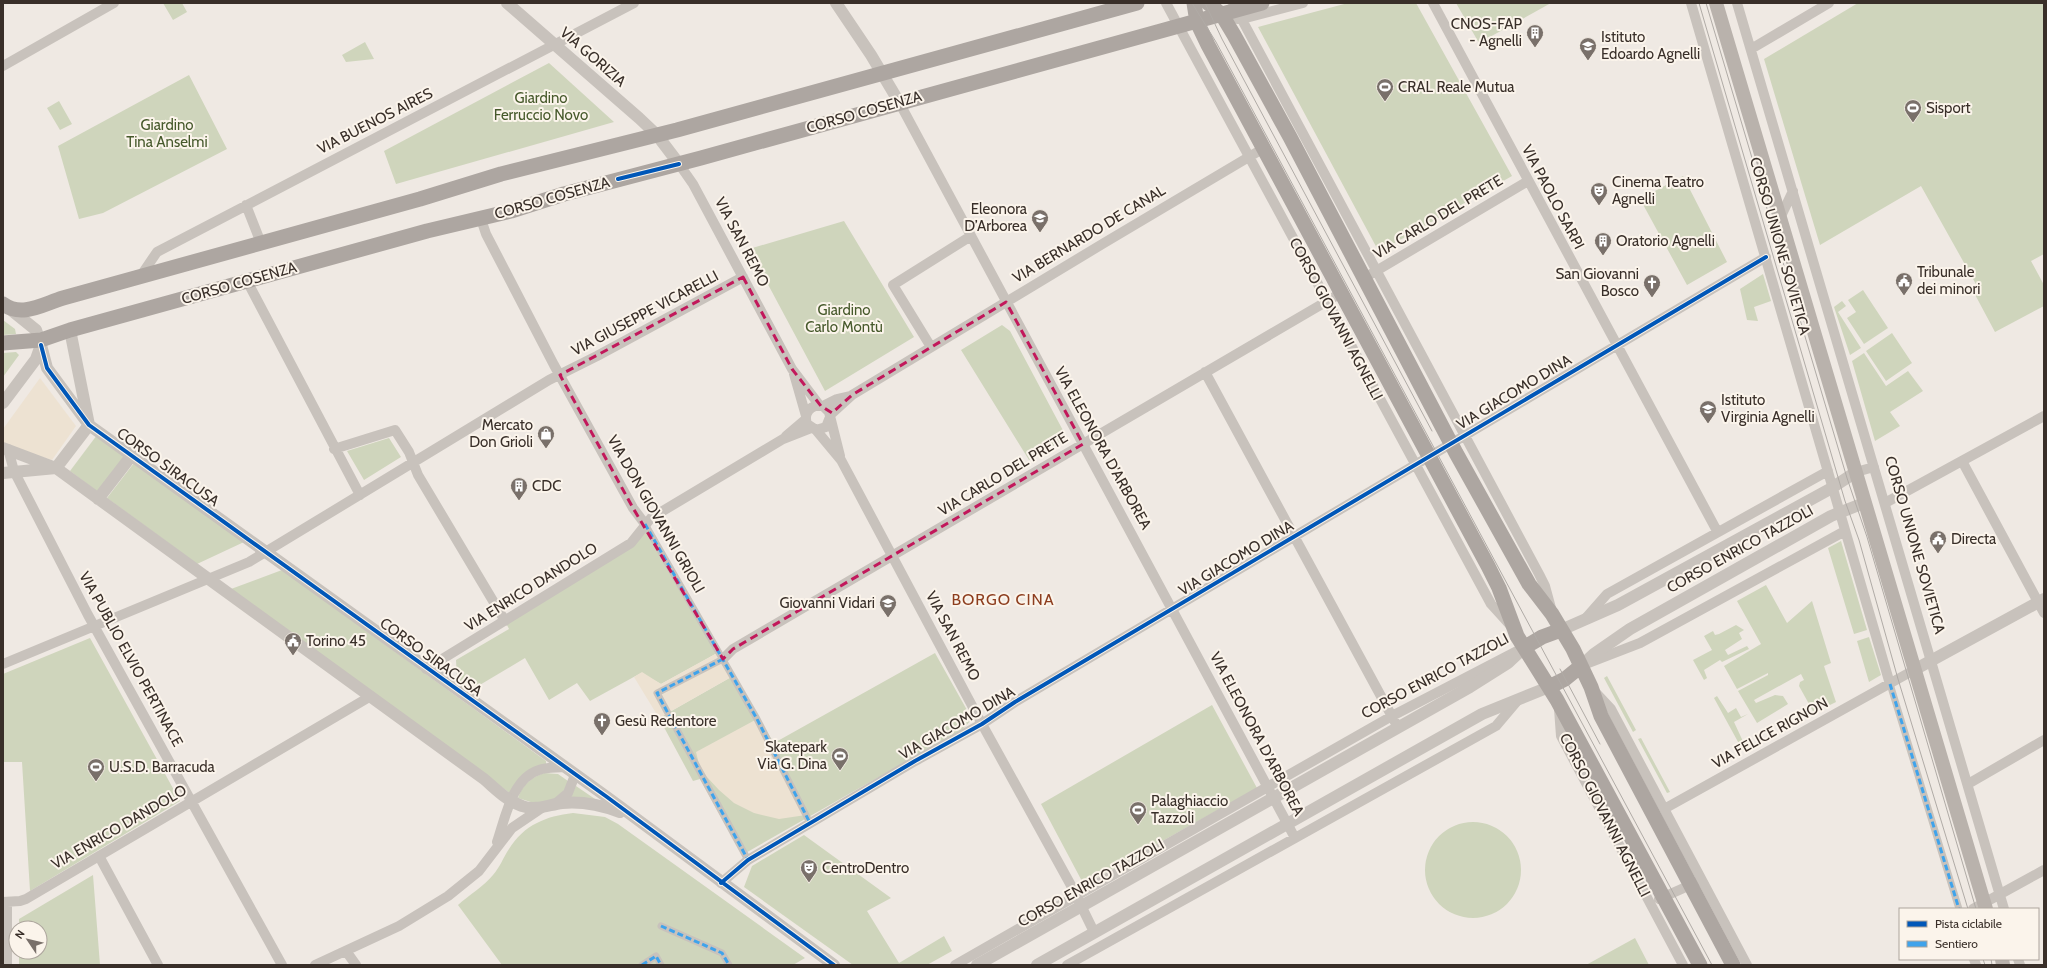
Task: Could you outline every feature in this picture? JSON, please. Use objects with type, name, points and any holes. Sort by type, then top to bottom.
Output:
[{"type":"main road","name":"CORSO COSENZA","points":[[6,307],[26,310],[63,298],[420,199],[501,174],[657,135],[883,74],[1136,3]]},
{"type":"main road","name":"CORSO GIOVANNI AGNELLI","points":[[1194,3],[1187,24],[1208,45],[1500,588],[1515,630],[1549,687],[1665,896],[1700,965]]},
{"type":"main road","points":[[1208,3],[1231,12],[1234,35],[1296,134],[1370,275],[1451,444],[1529,584],[1552,614],[1581,666],[1592,690],[1601,716],[1696,882],[1733,965]]},
{"type":"main road","name":"CORSO COSENZA","points":[[3,343],[41,343],[70,330],[427,231],[481,219],[598,184],[680,164],[899,102],[1262,3]]},
{"type":"main road","name":"CORSO UNIONE SOVIETICA","points":[[1716,3],[1781,216],[1914,670],[1981,907]]},
{"type":"main road","points":[[1525,647],[1542,637],[1561,630]]},
{"type":"main road","points":[[1549,687],[1565,679],[1581,666]]},
{"type":"street","points":[[3,66],[114,3]]},
{"type":"street","name":"VIA GORIZIA","points":[[507,3],[633,112],[657,135]]},
{"type":"street","name":"VIA ELEONORA D'ARBOREA","points":[[836,3],[883,74],[899,102],[1295,838]]},
{"type":"street","name":"CORSO GIOVANNI AGNELLI","points":[[1167,3],[1187,24],[1249,157],[1491,604],[1515,630]]},
{"type":"street","name":"CORSO COSENZA","points":[[1231,12],[1303,3]]},
{"type":"street","name":"VIA PAOLO SARPI","points":[[1433,3],[1528,182],[1718,531]]},
{"type":"street","name":"CORSO UNIONE SOVIETICA","points":[[1691,3],[1766,257],[1839,513],[1959,908]]},
{"type":"street","name":"CORSO UNIONE SOVIETICA","points":[[1737,3],[2004,908]]},
{"type":"street","points":[[1751,49],[1829,3]]},
{"type":"street","name":"VIA BUENOS AIRES","points":[[140,277],[156,252],[554,45],[627,4]]},
{"type":"street","points":[[1231,12],[1296,134]]},
{"type":"street","name":"VIA SAN REMO","points":[[657,135],[680,164],[693,184],[792,368],[830,416],[841,460]]},
{"type":"street","name":"VIA BERNARDO DE CANAL","points":[[852,395],[837,399],[821,406],[812,407],[809,423],[826,427],[830,416],[852,395],[1264,148]]},
{"type":"street","name":"VIA CARLO DEL PRETE","points":[[1370,275],[1528,182]]},
{"type":"street","name":"CORSO UNIONE SOVIETICA","points":[[1781,216],[1793,191]]},
{"type":"street","points":[[246,205],[261,243]]},
{"type":"street","name":"VIA DON GIOVANNI GRIOLI","points":[[481,219],[486,234],[560,375],[633,508],[645,524],[758,721],[810,823]]},
{"type":"street","points":[[931,347],[893,285],[971,236]]},
{"type":"street","name":"VIA GIACOMO DINA","points":[[721,883],[748,860],[982,724],[1172,609],[1766,257]]},
{"type":"street","points":[[1370,275],[1465,436],[1545,586],[1552,614]]},
{"type":"street","name":"VIA GIUSEPPE VICARELLI","points":[[3,664],[249,562],[560,375],[743,277]]},
{"type":"street","points":[[247,281],[334,449],[360,495]]},
{"type":"street","name":"VIA CARLO DEL PRETE","points":[[723,659],[733,650],[1341,293]]},
{"type":"street","points":[[3,403],[36,359],[41,343],[36,330],[6,307]]},
{"type":"street","points":[[8,472],[56,468],[89,425],[70,330]]},
{"type":"street","name":"CORSO SIRACUSA","points":[[41,343],[47,368],[89,425],[564,767],[834,965]]},
{"type":"street","name":"VIA SAN REMO","points":[[792,368],[809,423],[841,460],[982,724],[1073,889],[1078,902],[1094,932]]},
{"type":"street","points":[[1205,372],[1398,727]]},
{"type":"street","points":[[1885,503],[2044,416]]},
{"type":"street","points":[[645,524],[650,518],[809,423]]},
{"type":"street","points":[[334,449],[395,430],[409,452],[412,463],[418,475],[505,620]]},
{"type":"street","name":"CORSO SIRACUSA","points":[[5,448],[56,468],[371,696],[484,779],[512,802],[524,807],[584,803],[599,805],[628,815]]},
{"type":"street","name":"VIA PUBLIO ELVIO PERTINACE","points":[[5,448],[8,472],[282,965]]},
{"type":"street","points":[[98,499],[132,455]]},
{"type":"street","points":[[1962,461],[2041,600],[2044,613]]},
{"type":"street","name":"CORSO ENRICO TAZZOLI","points":[[1561,630],[1618,605],[1832,487],[1856,472],[1874,467]]},
{"type":"street","name":"CORSO ENRICO TAZZOLI","points":[[1586,619],[1607,594],[1828,471]]},
{"type":"street","name":"CORSO ENRICO TAZZOLI","points":[[1581,666],[1594,654],[1630,629],[1839,513],[1864,503]]},
{"type":"street","name":"VIA ENRICO DANDOLO","points":[[426,669],[631,543],[645,524]]},
{"type":"street","points":[[1581,666],[1640,643],[1845,531]]},
{"type":"street","points":[[1890,684],[2041,600]]},
{"type":"street","name":"CORSO ENRICO TAZZOLI","points":[[1270,793],[1392,716],[1525,647]]},
{"type":"street","name":"CORSO ENRICO TAZZOLI","points":[[977,965],[1078,902],[1270,793],[1398,727],[1508,663],[1525,647]]},
{"type":"street","points":[[723,659],[657,693],[748,860]]},
{"type":"street","name":"VIA FELICE RIGNON","points":[[1664,809],[1890,684]]},
{"type":"street","points":[[1037,965],[1482,714],[1549,687]]},
{"type":"street","points":[[1592,690],[1611,709],[1664,809],[1696,882],[1747,965]]},
{"type":"street","name":"VIA ENRICO DANDOLO","points":[[5,902],[26,899],[371,696]]},
{"type":"street","points":[[1067,965],[1496,726],[1518,700]]},
{"type":"street","name":"CORSO GIOVANNI AGNELLI","points":[[1558,703],[1561,736],[1683,965]]},
{"type":"street","points":[[1968,784],[2044,740]]},
{"type":"street","points":[[494,851],[519,786],[530,774],[538,770],[564,767]]},
{"type":"street","points":[[315,965],[399,926],[448,896],[479,872],[494,851],[516,825],[568,793],[575,775]]},
{"type":"street","points":[[98,856],[158,965]]},
{"type":"street","points":[[1981,907],[2000,894],[2044,870]]},
{"type":"street","name":"CORSO GIOVANNI AGNELLI","points":[[1650,904],[1696,882]]},
{"type":"street","points":[[5,902],[6,965]]},
{"type":"street","name":"CORSO ENRICO TAZZOLI","points":[[955,965],[1078,902]]},
{"type":"street","points":[[661,926],[722,952],[729,965]]},
{"type":"street","points":[[346,951],[356,965]]},
{"type":"street","points":[[642,965],[656,956],[662,965]]},
{"type":"highlighted area","points":[[743,277],[792,369],[821,406],[832,413],[852,395],[1006,302],[1083,444],[733,649],[723,659],[633,508],[560,375]]},
{"type":"green space","points":[[163,3],[182,3],[187,12],[173,20]]},
{"type":"green space","name":"CRAL Reale Mutua","points":[[1348,3],[1416,3],[1512,176],[1379,252],[1258,27]]},
{"type":"green space","points":[[1456,3],[1551,3],[1479,43]]},
{"type":"green space","name":"Sisport","points":[[1858,3],[2044,3],[2044,254],[2031,261],[2044,285],[2044,306],[1995,332],[1972,289],[1977,286],[1921,186],[1820,245],[1764,59]]},
{"type":"green space","points":[[365,42],[374,59],[346,62],[342,55]]},
{"type":"green space","name":"Giardino Ferruccio Novo","points":[[549,63],[614,122],[396,184],[384,151]]},
{"type":"green space","name":"Giardino Tina Anselmi","points":[[189,75],[227,149],[103,213],[79,219],[58,146]]},
{"type":"green space","points":[[59,101],[72,124],[60,130],[47,108]]},
{"type":"green space","points":[[1683,176],[1727,262],[1687,285],[1640,199]]},
{"type":"green space","name":"Giardino Carlo Montù","points":[[844,221],[914,337],[825,391],[749,249]]},
{"type":"green space","points":[[1763,274],[1771,301],[1754,307],[1758,321],[1747,320],[1740,289]]},
{"type":"green space","points":[[1863,290],[1888,328],[1864,344],[1847,318],[1856,312],[1848,300]]},
{"type":"green space","points":[[1842,301],[1846,306],[1838,312],[1861,348],[1850,355],[1834,307]]},
{"type":"green space","points":[[3,320],[15,329],[16,334],[3,335]]},
{"type":"green space","points":[[1002,325],[1010,331],[1067,438],[1029,460],[961,350]]},
{"type":"green space","points":[[1892,333],[1912,363],[1886,381],[1866,351]]},
{"type":"green space","points":[[16,352],[19,355],[3,377],[3,353]]},
{"type":"green space","points":[[1864,353],[1886,386],[1908,371],[1923,391],[1890,412],[1900,426],[1875,441],[1852,361]]},
{"type":"green space","points":[[97,435],[125,456],[98,492],[70,471]]},
{"type":"green space","points":[[389,438],[401,457],[364,480],[347,451]]},
{"type":"green space","points":[[134,463],[244,542],[197,564],[107,498]]},
{"type":"green space","points":[[645,524],[719,652],[661,684],[641,673],[590,701],[577,683],[549,700],[525,658],[473,689],[457,679],[456,660],[509,629],[505,621],[631,543]]},
{"type":"green space","points":[[1841,541],[1867,630],[1854,634],[1828,548]]},
{"type":"green space","points":[[282,570],[546,761],[546,765],[511,794],[231,589]]},
{"type":"green space","points":[[1766,585],[1787,623],[1812,601],[1831,663],[1824,666],[1836,702],[1814,713],[1799,686],[1800,682],[1804,680],[1801,674],[1754,700],[1756,703],[1775,695],[1783,696],[1788,704],[1757,723],[1738,691],[1768,675],[1768,673],[1737,689],[1724,666],[1761,644],[1737,601]]},
{"type":"green space","points":[[1736,625],[1744,630],[1739,633],[1742,639],[1725,650],[1728,655],[1747,646],[1749,649],[1722,662],[1720,660],[1704,670],[1707,678],[1704,680],[1693,660],[1712,650],[1704,636],[1713,631],[1715,635],[1719,634]]},
{"type":"green space","points":[[1869,637],[1881,675],[1869,682],[1857,641]]},
{"type":"green space","name":"U.S.D. Barracuda","points":[[90,638],[180,801],[30,891],[22,762],[3,762],[3,674]]},
{"type":"green space","points":[[935,653],[972,719],[963,729],[742,855],[700,779],[693,781],[659,718],[733,676],[774,743]]},
{"type":"green space","points":[[1607,676],[1636,730],[1633,732],[1604,678]]},
{"type":"green space","points":[[1717,696],[1728,713],[1736,708],[1741,717],[1748,714],[1734,722],[1747,750],[1743,751],[1714,698]]},
{"type":"green space","name":"Palaghiaccio Tazzoli","points":[[1212,705],[1257,788],[1084,885],[1041,804]]},
{"type":"green space","points":[[1641,738],[1670,792],[1667,793],[1638,739]]},
{"type":"green space","points":[[544,773],[558,774],[568,781],[569,785],[555,800],[534,803],[518,798],[522,789],[528,782]]},
{"type":"green space","points":[[576,786],[598,801],[569,799]]},
{"type":"green space","points":[[573,813],[605,817],[618,824],[805,958],[793,965],[502,965],[458,905],[489,879],[498,869],[515,841],[529,828],[545,819]]},
{"type":"green space","points":[[1473,822],[1491,826],[1500,830],[1507,836],[1513,843],[1517,852],[1521,870],[1517,888],[1513,897],[1507,904],[1500,910],[1491,914],[1473,918],[1455,914],[1446,910],[1439,904],[1433,897],[1429,888],[1425,870],[1429,852],[1433,843],[1439,836],[1446,830],[1455,826]]},
{"type":"green space","points":[[804,835],[891,898],[867,911],[899,963],[944,936],[952,951],[927,965],[853,965],[744,887],[752,866]]},
{"type":"green space","points":[[93,875],[100,965],[19,965],[19,960],[48,960],[48,920],[19,919]]},
{"type":"green space","points":[[1635,938],[1649,965],[1586,965]]},
{"type":"shaded area","points":[[40,378],[76,426],[52,460],[3,445],[3,429]]},
{"type":"shaded area","points":[[719,652],[733,676],[659,718],[634,677],[642,672],[661,684]]},
{"type":"shaded area","points":[[757,719],[806,815],[779,819],[754,813],[734,803],[719,790],[706,776],[699,764],[696,752]]},
{"type":"tram line","points":[[1192,3],[1216,42],[1712,965]]},
{"type":"tram line","points":[[1205,3],[1222,39],[1432,431]]},
{"type":"tram line","points":[[1699,3],[1845,501],[1859,540],[1898,679],[1968,908]]},
{"type":"tram line","points":[[1706,3],[1847,478],[1867,537],[1976,908]]},
{"type":"tram line","points":[[1560,669],[1600,744]]},
{"type":"tram line","points":[[1983,960],[1985,965]]},
{"type":"tram line","points":[[1991,960],[1992,965]]},
{"type":"marked path","points":[[645,524],[757,719],[810,823]]},
{"type":"marked path","points":[[723,659],[657,693],[748,860]]},
{"type":"marked path","points":[[1890,684],[1959,908]]},
{"type":"marked path","points":[[661,926],[722,953],[729,965]]},
{"type":"marked path","points":[[642,965],[656,956],[661,965]]},
{"type":"cycle path","points":[[618,179],[679,164]]},
{"type":"cycle path","points":[[721,883],[748,860],[915,761],[982,724],[1015,702],[1766,257]]},
{"type":"cycle path","points":[[41,345],[47,368],[89,425],[607,797],[834,965]]},
{"type":"place","name":"CNOS-FAP - Agnelli","points":[[1535,48]]},
{"type":"place","name":"Istituto Edoardo Agnelli","points":[[1588,61]]},
{"type":"place","name":"CRAL Reale Mutua","points":[[1385,102]]},
{"type":"place","name":"Sisport","points":[[1913,123]]},
{"type":"place","name":"Cinema Teatro Agnelli","points":[[1599,206]]},
{"type":"place","name":"Eleonora D’Arborea","points":[[1040,233]]},
{"type":"place","name":"Oratorio Agnelli","points":[[1603,256]]},
{"type":"place","name":"Tribunale dei minori","points":[[1904,296]]},
{"type":"place","name":"San Giovanni Bosco","points":[[1652,298]]},
{"type":"place","name":"Istituto Virginia Agnelli","points":[[1708,424]]},
{"type":"place","name":"Mercato Don Grioli","points":[[546,449]]},
{"type":"place","name":"CDC","points":[[519,501]]},
{"type":"place","name":"Directa","points":[[1938,554]]},
{"type":"place","name":"Giovanni Vidari","points":[[888,618]]},
{"type":"place","name":"Torino 45","points":[[293,656]]},
{"type":"place","name":"Gesù Redentore","points":[[602,736]]},
{"type":"place","name":"Skatepark Via G. Dina","points":[[840,771]]},
{"type":"place","name":"U.S.D. Barracuda","points":[[96,782]]},
{"type":"place","name":"Palaghiaccio Tazzoli","points":[[1138,825]]},
{"type":"place","name":"CentroDentro","points":[[809,883]]},
{"type":"district","name":"BORGO CINA","points":[[1003,599]]}]
